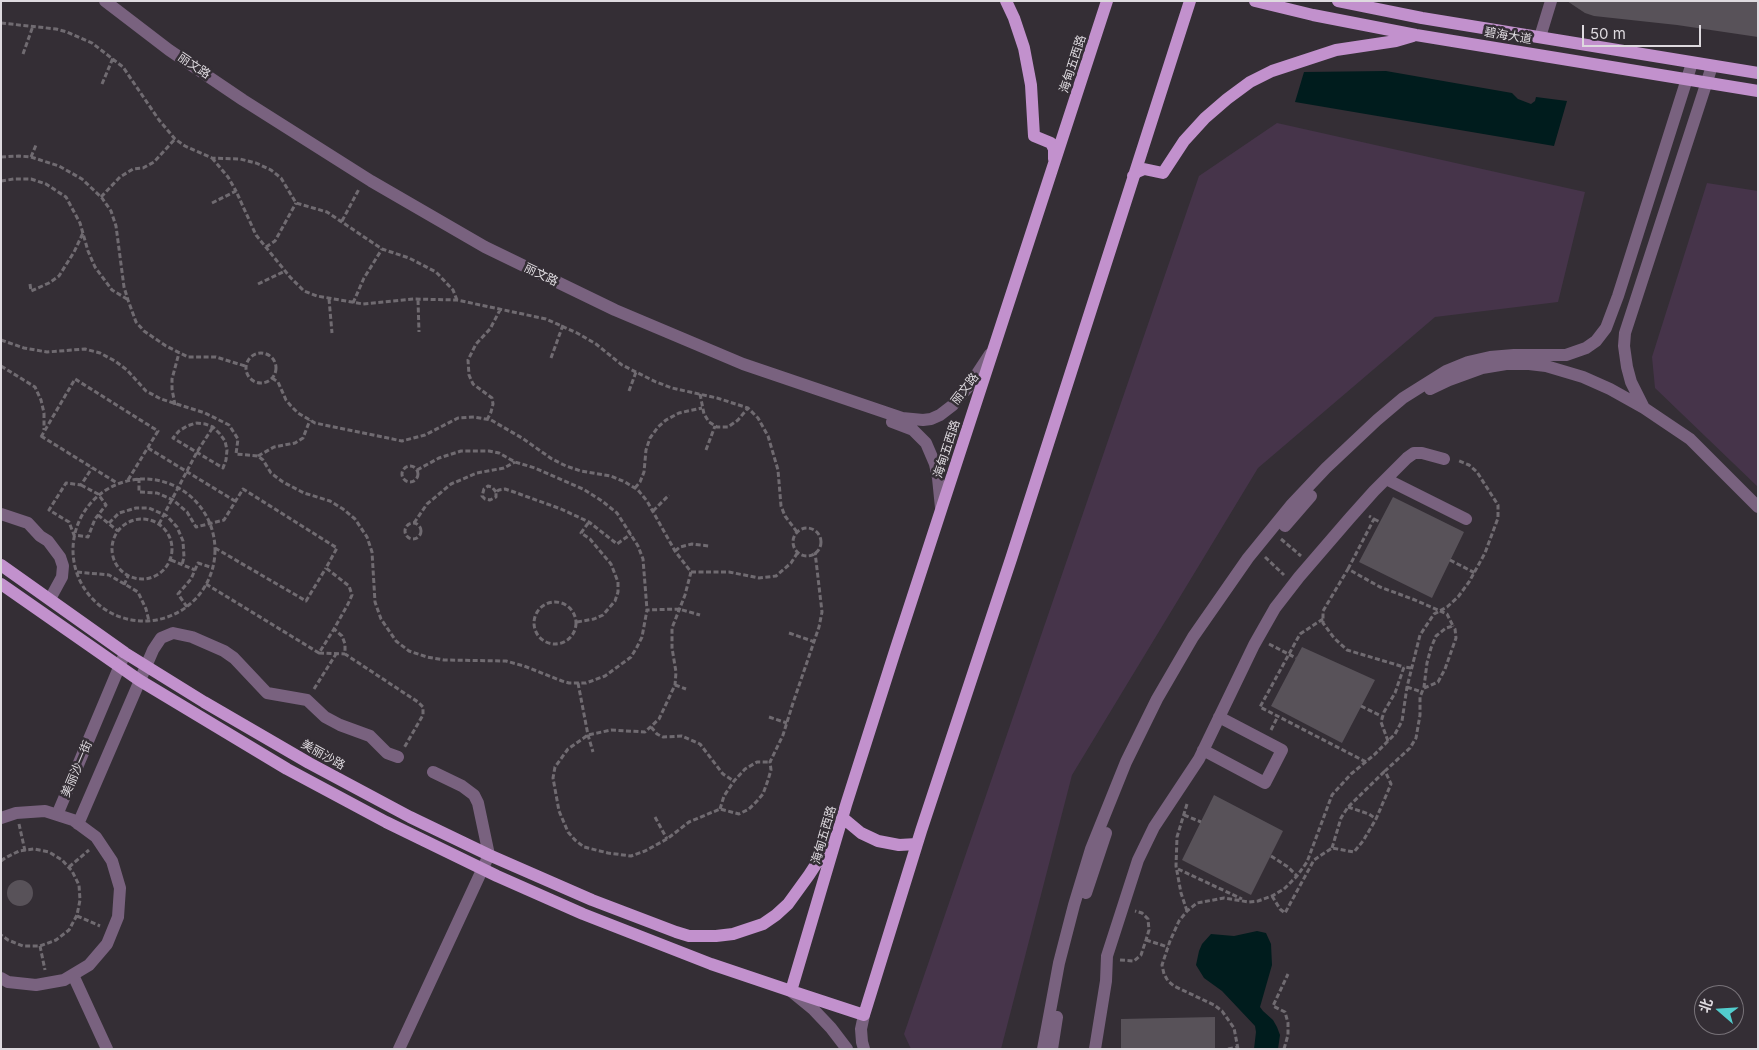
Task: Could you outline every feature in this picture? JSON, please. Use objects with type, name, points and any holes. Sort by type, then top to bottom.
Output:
[{"type":"main road","points":[[1006,1],[1024,48],[1031,85],[1034,136],[1048,140],[1052,144],[1054,153],[1053,164]]},
{"type":"main road","name":"海甸五西路","points":[[791,991],[892,660],[1107,1]]},
{"type":"main road","points":[[1,584],[119,667],[236,739],[337,797],[483,870],[649,941],[711,964],[864,1015],[910,865],[1011,559],[1190,1]]},
{"type":"main road","name":"碧海大道","points":[[1255,1],[1313,15],[1416,35],[1758,91]]},
{"type":"main road","name":"碧海大道","points":[[1338,1],[1422,18],[1758,73]]},
{"type":"main road","points":[[1134,176],[1137,172],[1144,169],[1163,173],[1184,141],[1205,118],[1250,82],[1272,71],[1336,50],[1396,41],[1416,35]]},
{"type":"main road","name":"美丽沙路","points":[[1,565],[145,666],[317,767],[489,855],[577,894],[656,925],[690,936],[702,937],[733,934],[762,924],[776,915],[788,904],[809,875],[842,822]]},
{"type":"main road","points":[[842,822],[878,841],[899,845],[917,844]]},
{"type":"street","name":"丽文路","points":[[94,1],[189,72],[288,138],[362,184],[483,254],[605,313],[720,361],[912,430],[926,443],[935,464],[940,491],[941,512]]},
{"type":"street","name":"丽文路","points":[[105,1],[169,50],[244,100],[378,185],[485,247],[607,306],[743,364],[902,418],[923,420],[940,415],[953,405],[969,386],[994,348]]},
{"type":"street","points":[[1540,37],[1551,1]]},
{"type":"street","points":[[1043,1049],[1061,955],[1091,849],[1126,762],[1157,699],[1193,637],[1248,558],[1292,504],[1377,420],[1403,398],[1446,371],[1468,362],[1490,357],[1514,355],[1566,354],[1586,348],[1596,341],[1606,328],[1618,296],[1692,63]]},
{"type":"street","points":[[1644,408],[1631,382],[1627,367],[1624,333],[1712,66]]},
{"type":"street","points":[[1052,1049],[1058,1009],[1081,908],[1097,859],[1120,795],[1174,683],[1211,622],[1261,554],[1304,503],[1347,459],[1408,404],[1430,389],[1482,368],[1506,364],[1546,366],[1583,377],[1610,389],[1644,408],[1690,439],[1758,507]]},
{"type":"street","points":[[1095,1049],[1106,982],[1107,956],[1138,860],[1154,827],[1203,750],[1258,638],[1275,608],[1356,510],[1414,453],[1422,453],[1444,459]]},
{"type":"street","points":[[1386,479],[1466,520]]},
{"type":"street","points":[[1,514],[28,523],[40,536],[48,541],[60,557],[63,566],[62,577],[50,600]]},
{"type":"street","name":"美丽沙一街","points":[[78,824],[145,666],[162,638],[173,633],[201,640],[234,658],[266,693],[307,700]]},
{"type":"street","name":"美丽沙一街","points":[[57,815],[125,653]]},
{"type":"street","points":[[307,700],[325,716],[340,725],[370,736],[387,753],[398,757]]},
{"type":"street","points":[[1203,750],[1265,783],[1282,750],[1220,717]]},
{"type":"street","points":[[97,722],[118,732]]},
{"type":"street","points":[[399,1049],[489,855],[478,803],[474,795],[462,786],[433,772]]},
{"type":"street","points":[[1,818],[16,812],[45,812],[73,820],[99,841],[112,861],[120,888],[118,917],[113,930],[107,944],[88,965],[64,980],[36,985],[8,982],[2,979]]},
{"type":"street","points":[[72,975],[108,1049]]},
{"type":"street","points":[[791,991],[813,1009],[847,1049]]},
{"type":"street","points":[[864,1015],[861,1029],[864,1049]]},
{"type":"path","points":[[1,23],[67,32],[92,43],[113,58],[132,80],[159,120],[175,139],[185,146],[212,158],[240,159],[270,170],[281,178],[296,203],[327,212],[382,249],[409,258],[436,272],[453,290],[457,300]]},
{"type":"path","points":[[23,54],[33,26]]},
{"type":"path","points":[[102,84],[113,58]]},
{"type":"path","points":[[100,197],[120,177],[133,169],[144,168],[154,162],[175,139]]},
{"type":"path","points":[[31,157],[36,145]]},
{"type":"path","points":[[1,157],[31,157],[69,171],[82,179],[100,197],[111,211],[116,226],[124,287],[136,322],[154,339],[188,357],[216,357],[246,366]]},
{"type":"path","points":[[212,158],[228,177],[256,235],[304,291],[363,304],[418,300],[457,300],[538,316],[563,325],[592,341],[622,365],[664,385],[748,408],[758,418],[768,436],[778,470],[785,516],[797,532]]},
{"type":"path","points":[[1,181],[31,179],[46,184],[66,197],[74,209],[95,267],[112,290],[128,300]]},
{"type":"path","points":[[342,221],[362,184]]},
{"type":"path","points":[[212,203],[236,191]]},
{"type":"path","points":[[266,247],[275,241],[296,203]]},
{"type":"path","points":[[30,284],[31,291],[60,276],[83,232]]},
{"type":"path","points":[[353,303],[364,278],[382,249]]},
{"type":"path","points":[[258,284],[285,271]]},
{"type":"path","points":[[329,298],[332,333]]},
{"type":"path","points":[[418,300],[418,332]]},
{"type":"path","points":[[487,420],[492,412],[492,398],[473,384],[469,375],[468,360],[476,344],[490,329],[500,310]]},
{"type":"path","points":[[551,358],[563,325]]},
{"type":"path","points":[[1,340],[24,348],[47,352],[85,349],[116,360],[146,390],[161,399],[175,405],[191,408],[222,420],[229,425],[238,439],[236,454],[258,456],[274,448],[295,444],[303,438],[310,420]]},
{"type":"path","points":[[175,405],[172,379],[179,353]]},
{"type":"path","points":[[254,354],[265,354],[273,359],[276,369],[272,378],[264,383],[254,382],[248,376],[247,361],[254,354]]},
{"type":"path","points":[[1,366],[35,387],[42,400],[44,413],[44,428],[41,437]]},
{"type":"path","points":[[629,391],[636,372]]},
{"type":"path","points":[[272,378],[278,382],[290,406],[315,423],[339,426],[390,440],[402,441],[425,435],[458,418],[474,417],[487,420],[522,438],[552,459],[566,466],[581,472],[611,476],[638,490],[653,511],[674,551],[691,572]]},
{"type":"path","points":[[41,437],[76,380],[158,431],[128,480]]},
{"type":"path","points":[[700,394],[704,414],[709,422],[715,426],[728,427],[738,420],[748,408]]},
{"type":"path","points":[[635,488],[644,472],[646,450],[650,438],[658,427],[679,413],[702,408]]},
{"type":"path","points":[[205,424],[213,428],[220,434],[227,450],[223,468],[173,438],[187,426],[205,424]]},
{"type":"path","points":[[706,450],[715,426]]},
{"type":"path","points":[[159,524],[197,452],[213,428]]},
{"type":"path","points":[[41,437],[117,483]]},
{"type":"path","points":[[148,448],[235,501]]},
{"type":"path","points":[[258,456],[263,460],[271,473],[283,482],[304,493],[337,505],[355,519],[365,532],[372,552],[374,593],[378,611],[385,626],[402,647],[435,659],[506,661],[562,681],[578,683],[592,681],[605,676],[631,658],[638,648],[642,637],[647,610],[643,559],[631,534],[616,513],[583,489],[535,468],[515,462],[499,452],[461,451],[440,458],[417,470]]},
{"type":"path","points":[[1228,1049],[1238,1048],[1234,1028],[1222,1011],[1168,981],[1162,965],[1168,948],[1179,921],[1197,903],[1224,898],[1249,902],[1272,896],[1284,889],[1307,862],[1332,795],[1395,734],[1402,721],[1407,687],[1420,635],[1426,623],[1434,614],[1447,607],[1458,597],[1474,573],[1485,553],[1498,518],[1498,505],[1477,472],[1464,463],[1444,459]]},
{"type":"path","points":[[414,523],[419,526],[421,531],[417,538],[412,539],[407,537],[404,530],[409,524],[414,523],[427,504],[439,493],[452,484],[477,473],[504,468],[515,462]]},
{"type":"path","points":[[411,466],[417,470],[418,474],[414,481],[407,481],[403,477],[403,472],[406,468],[411,466]]},
{"type":"path","points":[[81,485],[92,468]]},
{"type":"path","points":[[139,478],[139,492],[157,493],[171,500],[186,512],[196,527],[224,520],[242,489],[337,548],[306,602],[215,548]]},
{"type":"path","points":[[139,478],[162,480],[178,487],[199,504],[210,523],[215,548],[213,568],[204,589],[187,607],[165,618],[140,622],[116,616],[95,603],[80,583],[73,560],[74,535],[83,512],[98,494],[117,483],[139,478]]},
{"type":"path","points":[[66,483],[81,485],[98,494],[106,505],[95,519],[88,537],[74,535],[69,522],[49,510],[66,483]]},
{"type":"path","points":[[488,486],[492,487],[496,492],[496,497],[490,500],[485,499],[482,493],[488,486]]},
{"type":"path","points":[[496,492],[505,489],[561,509],[589,522],[617,544],[631,534]]},
{"type":"path","points":[[653,511],[669,495]]},
{"type":"path","points":[[109,524],[119,513],[131,508],[149,508],[164,514],[172,520],[180,534],[184,548],[182,565]]},
{"type":"path","points":[[1356,510],[1380,522]]},
{"type":"path","points":[[98,515],[118,531]]},
{"type":"path","points":[[144,518],[159,524],[170,535],[173,545],[168,566],[162,573],[153,578],[144,580],[128,576],[118,568],[112,551],[113,541],[118,531],[124,524],[144,518]]},
{"type":"path","points":[[1374,519],[1348,569],[1323,611],[1323,623],[1334,638],[1347,650],[1411,668]]},
{"type":"path","points":[[577,622],[594,619],[603,615],[615,602],[618,592],[618,582],[612,564],[590,539],[581,533],[589,522]]},
{"type":"path","points":[[805,528],[817,532],[820,545],[815,552],[806,555],[798,552],[794,544],[797,532],[805,528]]},
{"type":"path","points":[[1277,535],[1310,564]]},
{"type":"path","points":[[674,551],[680,546],[692,544],[708,546]]},
{"type":"path","points":[[691,572],[729,572],[759,578],[776,576],[791,563],[798,552]]},
{"type":"path","points":[[691,572],[685,595],[672,628],[672,648],[676,672],[675,685],[664,709],[652,727],[645,732],[611,730],[588,735],[568,749],[555,767],[553,778],[559,811],[568,832],[584,847],[631,856],[667,839],[689,822],[720,808],[739,814],[749,809],[762,794],[771,770],[770,762],[783,735],[815,642],[822,612],[815,552]]},
{"type":"path","points":[[1261,554],[1294,583]]},
{"type":"path","points":[[170,560],[195,570]]},
{"type":"path","points":[[1450,560],[1474,573]]},
{"type":"path","points":[[187,607],[178,594],[191,579],[198,562],[213,568]]},
{"type":"path","points":[[319,653],[352,595],[349,586],[326,568]]},
{"type":"path","points":[[1348,569],[1380,587],[1447,614],[1456,629],[1456,638],[1445,669],[1438,682],[1423,690],[1407,687]]},
{"type":"path","points":[[76,572],[109,575],[138,592],[149,621]]},
{"type":"path","points":[[124,585],[128,576]]},
{"type":"path","points":[[206,584],[319,653],[345,654],[407,694],[423,707],[423,715],[398,757]]},
{"type":"path","points":[[559,602],[572,609],[576,615],[577,622],[573,635],[562,643],[555,644],[548,643],[538,635],[534,622],[539,609],[545,604],[559,602]]},
{"type":"path","points":[[647,610],[679,609],[700,615]]},
{"type":"path","points":[[1323,619],[1300,634],[1260,706],[1366,762]]},
{"type":"path","points":[[1272,896],[1280,909],[1285,913],[1314,860],[1332,848],[1341,818],[1348,807],[1410,748],[1416,738],[1420,715],[1420,697],[1423,690],[1427,663],[1436,636],[1446,628],[1453,626]]},
{"type":"path","points":[[334,629],[342,636],[345,644],[345,654]]},
{"type":"path","points":[[789,632],[815,642]]},
{"type":"path","points":[[1258,638],[1296,658]]},
{"type":"path","points":[[307,700],[336,654]]},
{"type":"path","points":[[1388,741],[1382,722],[1383,717],[1395,694],[1404,667]]},
{"type":"path","points":[[578,683],[588,735],[594,752]]},
{"type":"path","points":[[675,685],[686,689]]},
{"type":"path","points":[[1361,706],[1383,717]]},
{"type":"path","points":[[769,717],[787,723]]},
{"type":"path","points":[[652,727],[656,734],[663,737],[682,736],[700,744],[723,774],[734,781]]},
{"type":"path","points":[[720,808],[724,796],[745,769],[757,762],[770,762]]},
{"type":"path","points":[[1332,848],[1354,852],[1364,841],[1391,784],[1385,771]]},
{"type":"path","points":[[1187,798],[1177,837],[1177,869],[1181,893],[1187,911]]},
{"type":"path","points":[[1348,807],[1376,819]]},
{"type":"path","points":[[16,812],[25,850]]},
{"type":"path","points":[[1184,814],[1201,822]]},
{"type":"path","points":[[655,817],[667,839]]},
{"type":"path","points":[[69,867],[99,841]]},
{"type":"path","points":[[1,862],[25,850],[49,852],[69,867],[79,885],[80,900],[77,916],[69,930],[56,940],[40,946],[24,946],[1,935]]},
{"type":"path","points":[[1271,856],[1288,867],[1297,876]]},
{"type":"path","points":[[1177,869],[1249,902]]},
{"type":"path","points":[[1107,956],[1123,962],[1134,961],[1141,955],[1146,940],[1149,930],[1148,919],[1142,914],[1123,907]]},
{"type":"path","points":[[77,916],[113,930]]},
{"type":"path","points":[[1146,940],[1168,948]]},
{"type":"path","points":[[40,946],[47,983]]},
{"type":"path","points":[[1284,1049],[1288,1035],[1288,1023],[1285,1012],[1274,1006],[1288,974]]},
{"type":"shaded area","points":[[1386,71],[1512,93],[1518,99],[1531,104],[1535,101],[1536,97],[1567,101],[1554,146],[1295,102],[1304,72]]},
{"type":"shaded area","points":[[1277,123],[1585,192],[1558,302],[1435,317],[1258,468],[1072,775],[1001,1049],[911,1049],[904,1034],[1199,176]]},
{"type":"shaded area","points":[[1707,183],[1758,191],[1758,487],[1655,388],[1652,357]]},
{"type":"shaded area","points":[[1257,931],[1266,933],[1271,944],[1272,965],[1260,1007],[1277,1027],[1280,1035],[1278,1049],[1254,1049],[1255,1026],[1222,991],[1204,978],[1196,965],[1202,944],[1211,934],[1234,936]]},
{"type":"building","points":[[1567,1],[1758,1],[1758,37],[1677,25],[1594,16],[1585,13]]},
{"type":"building","points":[[1393,497],[1464,532],[1432,598],[1359,562]]},
{"type":"building","points":[[1302,647],[1375,680],[1342,743],[1271,706]]},
{"type":"building","points":[[1214,795],[1283,831],[1251,895],[1182,860]]},
{"type":"building","points":[[20,880],[29,884],[33,893],[29,902],[20,906],[11,902],[7,893],[11,884]]},
{"type":"building","points":[[1215,1017],[1215,1049],[1121,1049],[1121,1019]]}]
